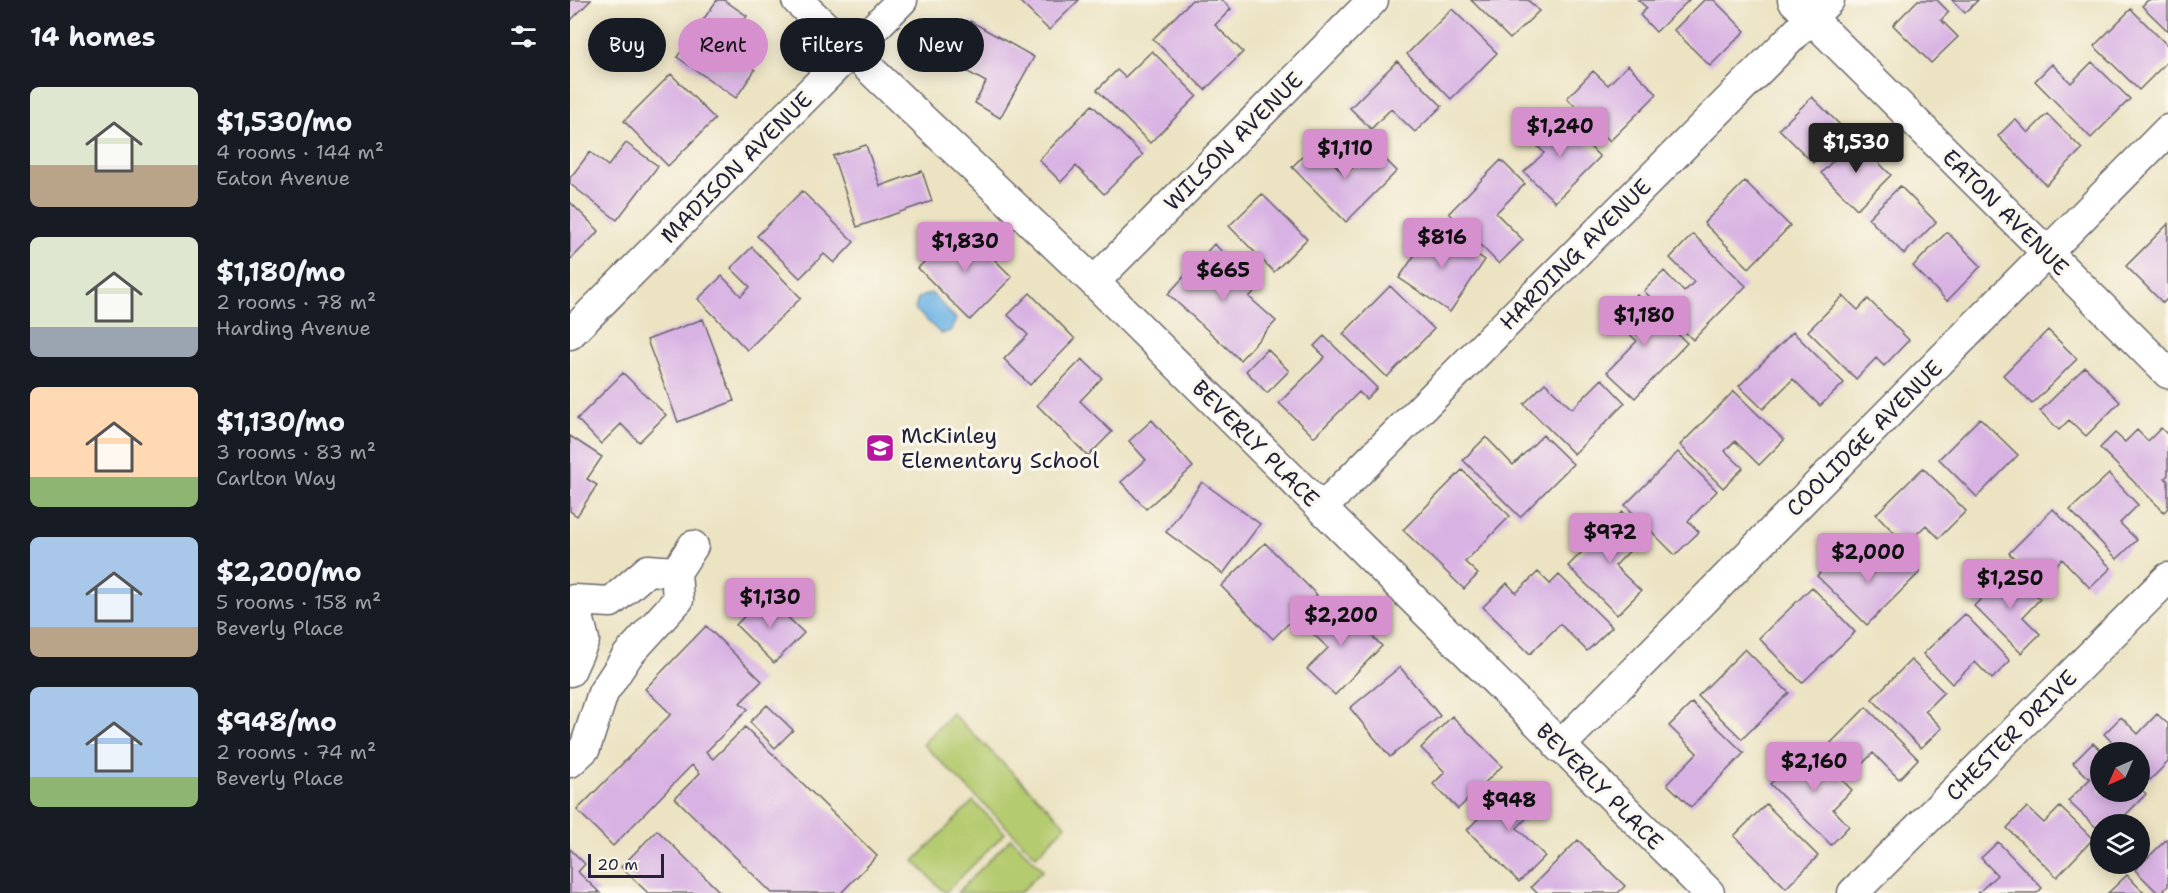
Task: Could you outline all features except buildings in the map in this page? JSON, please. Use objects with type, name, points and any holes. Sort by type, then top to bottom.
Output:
[{"type":"street","name":"BEVERLY PLACE","points":[[797,0],[816,18]]},
{"type":"street","name":"MADISON AVENUE","points":[[884,18],[902,0]]},
{"type":"street","name":"WILSON AVENUE","points":[[1094,282],[1373,0]]},
{"type":"street","name":"EATON AVENUE","points":[[1811,6],[2046,253],[2168,372]]},
{"type":"street","name":"HARDING AVENUE","points":[[1322,508],[1811,6]]},
{"type":"street","name":"MADISON AVENUE","points":[[570,334],[830,72]]},
{"type":"street","name":"BEVERLY PLACE","points":[[873,72],[1094,282],[1559,747],[1709,893]]},
{"type":"street","name":"COOLIDGE AVENUE","points":[[1559,747],[2168,130]]},
{"type":"street","points":[[570,762],[585,748],[603,693],[628,655],[678,600],[676,572],[693,546]]},
{"type":"street","points":[[570,671],[584,640],[572,598],[611,602],[648,570],[676,572]]},
{"type":"street","name":"CHESTER DRIVE","points":[[1853,893],[2168,578]]},
{"type":"green space","points":[[952,713],[1066,825],[1036,856],[923,744]]},
{"type":"green space","points":[[973,801],[1005,833],[945,893],[914,861]]},
{"type":"green space","points":[[1011,838],[1043,870],[1020,893],[957,893]]},
{"type":"water","points":[[931,293],[956,319],[948,332],[941,334],[915,309],[918,298]]},
{"type":"place","name":"McKinley Elementary School","points":[[880,448]]}]
